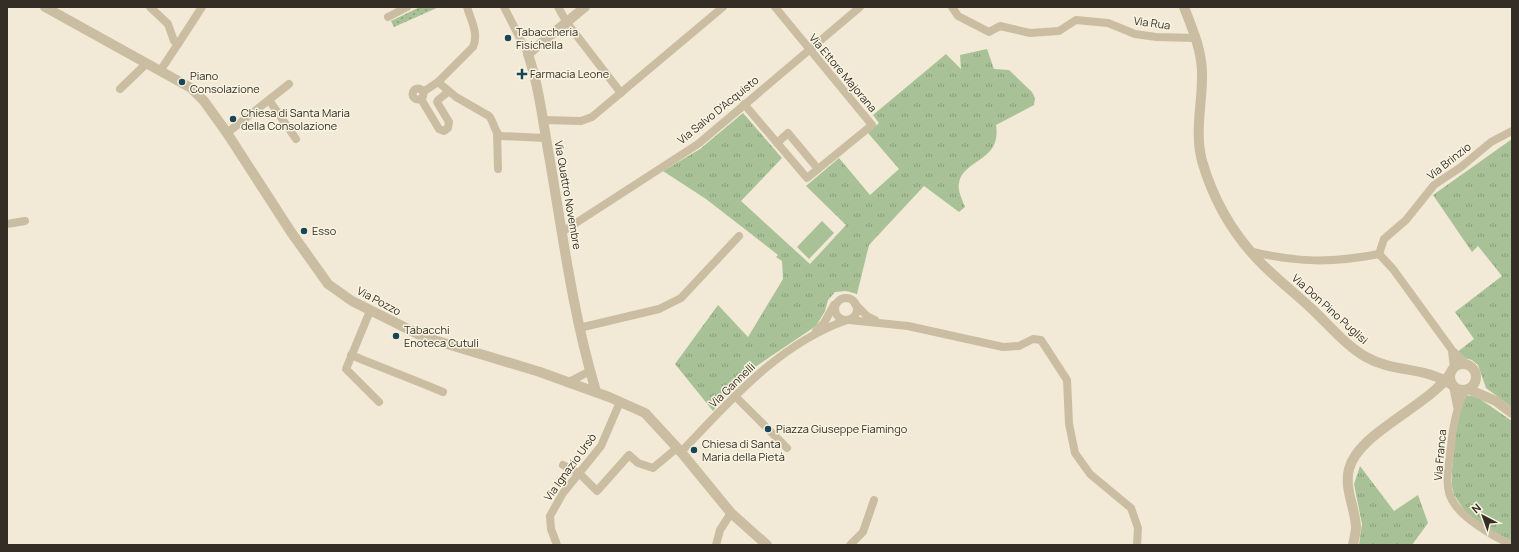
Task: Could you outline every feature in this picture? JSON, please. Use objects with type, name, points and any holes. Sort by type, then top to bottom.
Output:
[{"type":"street","name":"Via Pozzo","points":[[45,7],[191,88],[204,101],[295,238],[328,284],[352,301],[370,311],[424,337],[540,372],[646,413],[731,513],[767,545]]},
{"type":"street","points":[[150,7],[168,24],[174,42],[178,44]]},
{"type":"street","points":[[160,71],[202,7]]},
{"type":"street","points":[[388,17],[407,7]]},
{"type":"street","points":[[448,92],[438,102],[449,122],[448,128],[439,130],[422,96],[473,47],[476,36],[467,7]]},
{"type":"street","name":"Via Quattro Novembre","points":[[504,7],[528,54],[537,82],[579,328],[595,392]]},
{"type":"street","points":[[558,7],[567,22],[621,93]]},
{"type":"street","points":[[528,54],[585,7]]},
{"type":"street","points":[[543,120],[566,122],[587,120],[723,7]]},
{"type":"street","name":"Via Ettore Majorana","points":[[775,7],[872,125],[807,178],[777,143]]},
{"type":"street","name":"Via Salvo D'Acquisto","points":[[562,232],[698,144],[860,7]]},
{"type":"street","name":"Via Rua","points":[[952,7],[958,16],[989,32],[1000,26],[1030,33],[1059,31],[1076,20],[1108,23],[1135,34],[1156,37],[1196,38]]},
{"type":"street","name":"Via Don Pino Puglisi","points":[[1184,7],[1196,38],[1202,70],[1197,126],[1202,161],[1219,205],[1250,251],[1355,350],[1367,358],[1388,366],[1426,372],[1455,384]]},
{"type":"street","points":[[120,89],[146,64]]},
{"type":"street","points":[[438,82],[448,92],[489,116],[493,120],[496,133],[498,169]]},
{"type":"street","points":[[226,133],[289,84]]},
{"type":"street","points":[[269,100],[296,139]]},
{"type":"street","points":[[744,104],[777,143],[788,133],[818,169]]},
{"type":"street","name":"Via Brinzio","points":[[1380,254],[1384,239],[1410,216],[1434,185],[1461,167],[1491,142],[1512,132]]},
{"type":"street","points":[[496,133],[500,136],[546,138]]},
{"type":"street","points":[[7,224],[25,221]]},
{"type":"street","points":[[579,328],[659,309],[681,298],[739,236]]},
{"type":"street","points":[[1250,251],[1299,261],[1344,261],[1380,254],[1393,269],[1452,350],[1475,373],[1496,401],[1512,413]]},
{"type":"street","points":[[886,323],[866,316],[849,298],[840,299],[835,306],[838,318],[924,329],[1003,347],[1019,346],[1033,339],[1041,340],[1053,356],[1067,380],[1069,424],[1075,453],[1090,474],[1131,508],[1138,528],[1137,545]]},
{"type":"street","name":"Via Gannelli","points":[[580,474],[598,491],[629,455],[638,463],[653,468],[679,450],[766,368],[820,328],[837,302]]},
{"type":"street","points":[[848,320],[855,315],[855,304]]},
{"type":"street","points":[[370,311],[346,369],[379,402]]},
{"type":"street","name":"Via Gannelli","points":[[804,341],[848,320]]},
{"type":"street","points":[[1452,350],[1457,408]]},
{"type":"street","points":[[351,355],[443,392]]},
{"type":"street","points":[[1457,408],[1455,384],[1460,364],[1467,365]]},
{"type":"street","points":[[567,383],[590,371]]},
{"type":"street","points":[[1353,545],[1356,527],[1347,479],[1353,459],[1364,444],[1427,398],[1455,384],[1474,384],[1475,373]]},
{"type":"street","points":[[1455,384],[1496,401]]},
{"type":"street","points":[[735,396],[787,448]]},
{"type":"street","name":"Via Ignazio Ursò","points":[[558,545],[549,524],[550,516],[563,493],[580,474],[601,446],[620,402]]},
{"type":"street","name":"Via Franca","points":[[1457,408],[1448,473],[1448,488],[1451,500],[1456,509],[1463,515],[1500,540],[1512,544]]},
{"type":"street","points":[[563,465],[580,474]]},
{"type":"street","points":[[850,545],[863,532],[874,500]]},
{"type":"street","points":[[716,545],[720,530],[731,513]]},
{"type":"green space","points":[[420,7],[439,7],[394,27],[391,21]]},
{"type":"green space","points":[[987,49],[994,69],[1009,70],[1032,92],[1035,98],[1034,105],[996,125],[996,137],[993,146],[988,153],[967,169],[962,175],[959,183],[959,189],[965,207],[959,212],[924,186],[869,245],[857,294],[846,291],[835,292],[828,300],[825,311],[816,326],[755,367],[735,385],[713,411],[675,364],[718,305],[748,337],[783,279],[782,261],[776,257],[778,255],[706,199],[663,171],[700,149],[743,113],[782,158],[741,201],[810,264],[846,225],[806,186],[839,158],[870,195],[899,169],[868,133],[879,123],[873,115],[946,54],[961,69],[960,55]]},
{"type":"green space","points":[[1512,139],[1512,407],[1486,388],[1478,365],[1472,360],[1461,357],[1456,353],[1474,339],[1455,312],[1502,276],[1478,246],[1472,252],[1433,195]]},
{"type":"green space","points":[[822,221],[834,233],[809,259],[797,247]]},
{"type":"green space","points":[[1466,395],[1477,397],[1512,421],[1512,542],[1504,539],[1467,514],[1454,495],[1452,486],[1452,470],[1458,409]]},
{"type":"green space","points":[[1360,466],[1394,511],[1418,495],[1428,523],[1412,545],[1359,545],[1362,524],[1354,484]]},
{"type":"place","name":"Tabaccheria Fisichella","points":[[508,38]]},
{"type":"place","name":"Farmacia Leone","points":[[522,74]]},
{"type":"place","name":"Piano Consolazione","points":[[182,82]]},
{"type":"place","name":"Chiesa di Santa Maria della Consolazione","points":[[233,119]]},
{"type":"place","name":"Esso","points":[[304,231]]},
{"type":"place","name":"Tabacchi Enoteca Cutuli","points":[[396,336]]},
{"type":"place","name":"Piazza Giuseppe Fiamingo","points":[[768,429]]},
{"type":"place","name":"Chiesa di Santa Maria della Pietà","points":[[694,450]]}]
